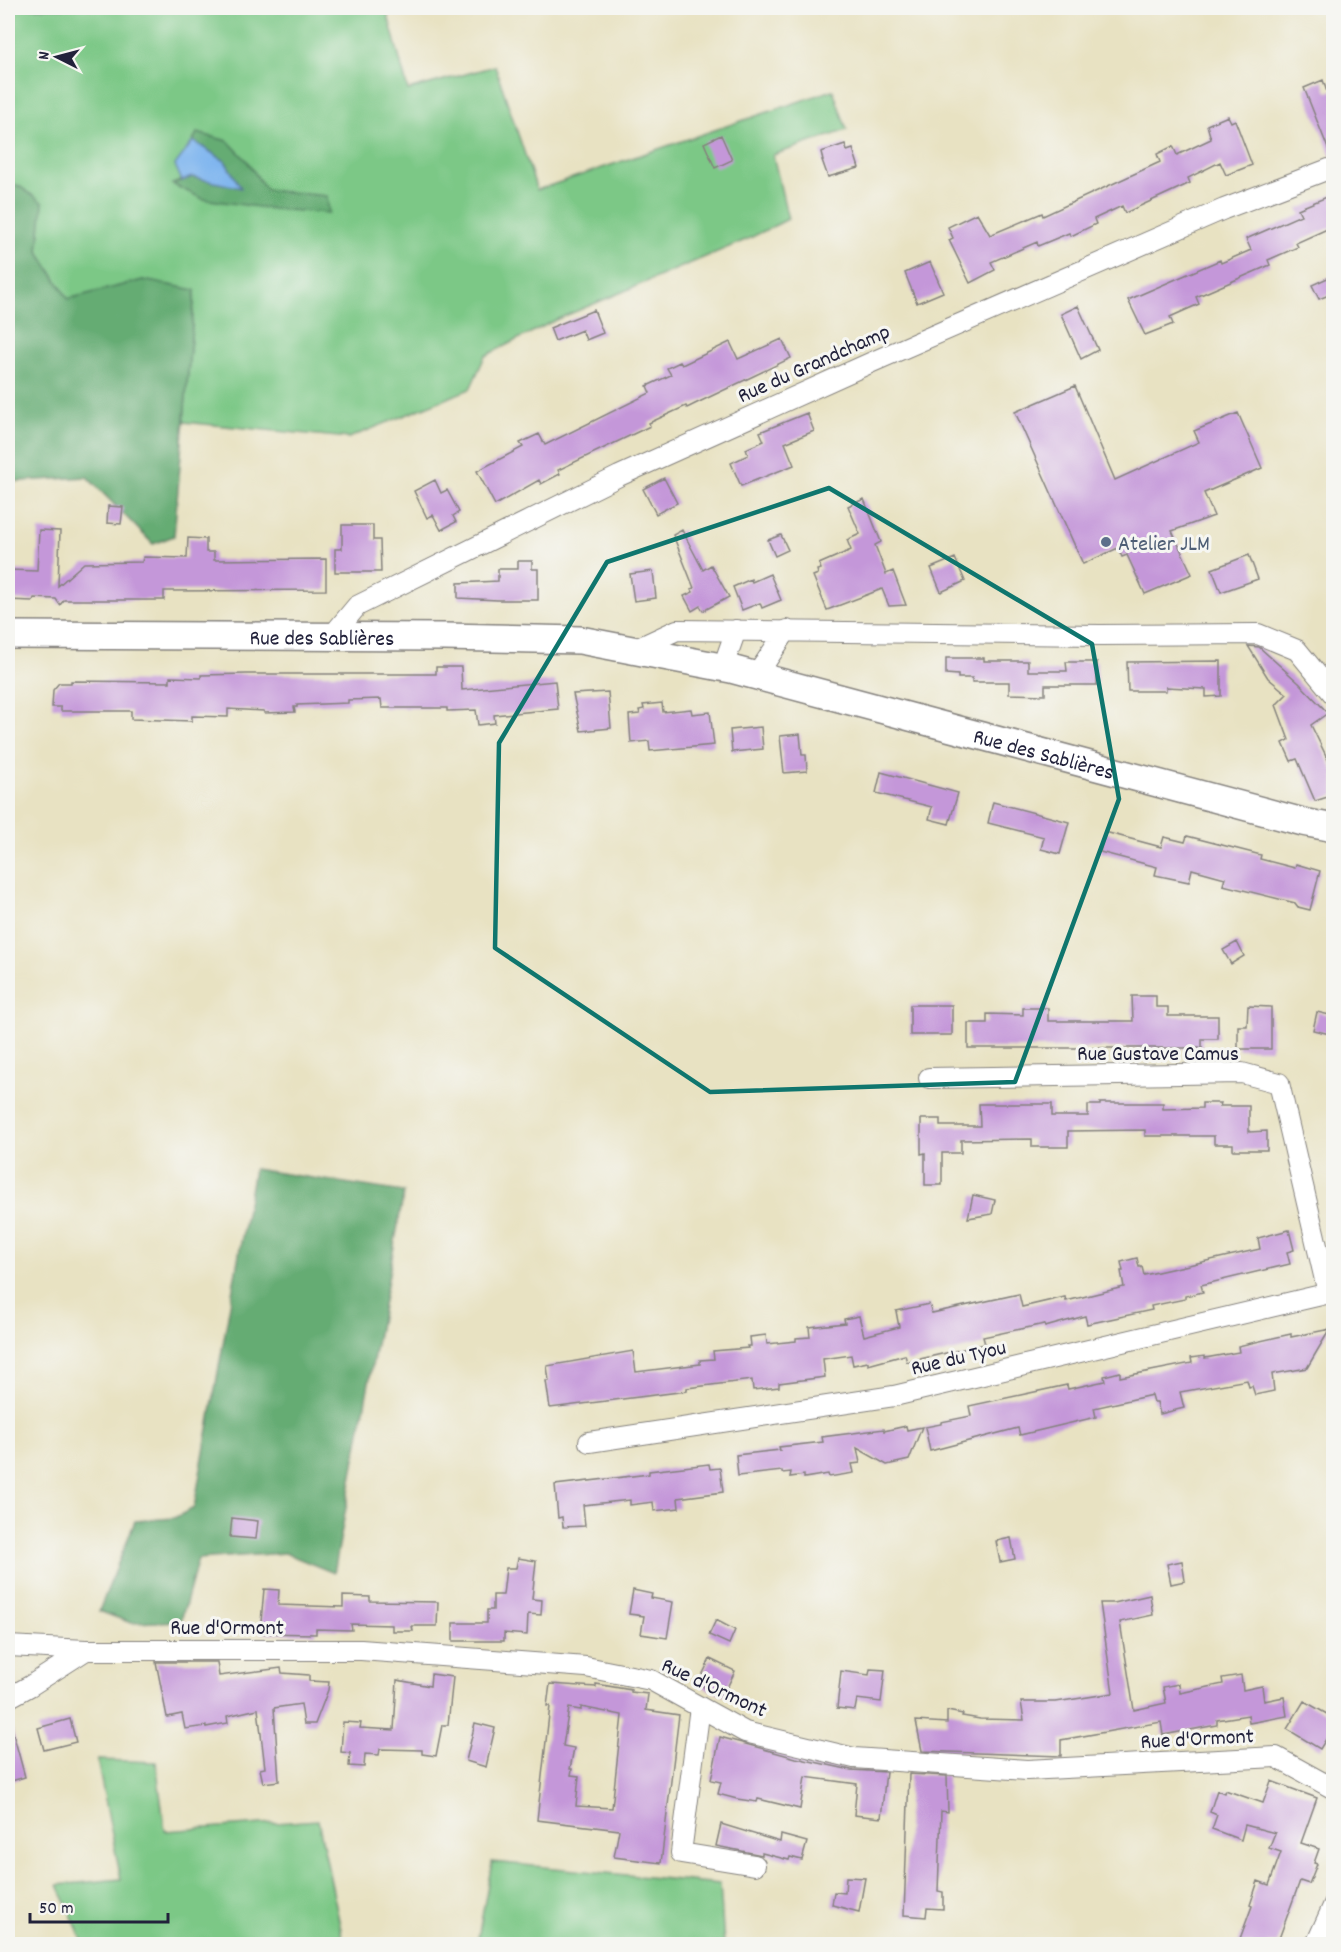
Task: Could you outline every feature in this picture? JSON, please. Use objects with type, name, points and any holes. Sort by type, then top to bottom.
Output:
[{"type":"main road","name":"Rue des Sablières","points":[[8,635],[332,636],[580,640],[723,667],[1292,819],[1334,828]]},
{"type":"street","name":"Rue du Grandchamp","points":[[332,636],[357,606],[619,476],[1224,209],[1334,167]]},
{"type":"street","points":[[634,650],[677,630],[1100,635],[1258,634],[1298,650],[1334,695]]},
{"type":"street","points":[[723,667],[736,630]]},
{"type":"street","points":[[756,676],[788,630]]},
{"type":"street","name":"Rue Gustave Camus","points":[[929,1078],[1242,1073],[1279,1083],[1331,1293]]},
{"type":"street","name":"Rue du Tyou","points":[[589,1442],[894,1396],[1331,1293]]},
{"type":"street","name":"Rue d'Ormont","points":[[8,1646],[86,1650],[361,1650],[586,1667],[651,1680],[745,1732],[854,1758],[1027,1770],[1276,1757],[1334,1789]]},
{"type":"street","points":[[8,1698],[86,1650]]},
{"type":"street","points":[[700,1707],[681,1853],[755,1865]]},
{"type":"street","points":[[1316,1944],[1333,1905]]},
{"type":"highlighted area","points":[[829,488],[1092,644],[1119,799],[1015,1082],[710,1092],[495,948],[499,743],[607,562]]},
{"type":"green space","points":[[8,8],[386,8],[408,90],[495,66],[537,190],[833,90],[847,130],[773,155],[788,219],[748,239],[558,319],[485,356],[470,389],[349,438],[184,422],[195,290],[143,280],[68,299],[38,251],[42,203],[19,186],[8,183]]},
{"type":"green space","points":[[197,133],[228,141],[247,161],[266,190],[327,196],[329,213],[272,209],[203,199],[172,184],[192,177],[240,187],[225,161],[193,141]]},
{"type":"green space","points":[[8,183],[19,186],[43,203],[38,251],[68,299],[143,280],[195,290],[174,536],[153,544],[87,477],[8,482]]},
{"type":"green space","points":[[254,1169],[404,1192],[334,1573],[285,1553],[198,1559],[181,1621],[131,1623],[99,1611],[135,1521],[174,1518],[194,1508]]},
{"type":"green space","points":[[97,1760],[156,1762],[165,1831],[318,1820],[344,1944],[84,1944],[58,1885],[121,1879]]},
{"type":"green space","points":[[492,1862],[720,1884],[724,1944],[477,1944]]},
{"type":"water","points":[[193,141],[225,161],[241,188],[192,177],[182,181],[175,165]]},
{"type":"building","points":[[1323,80],[1327,92],[1334,90],[1334,155],[1331,156],[1304,88]]},
{"type":"building","points":[[1228,116],[1231,122],[1235,120],[1252,165],[1226,175],[1220,162],[1188,178],[1190,183],[1125,213],[1122,206],[1094,219],[1096,224],[1071,236],[1069,233],[1038,246],[1037,242],[991,262],[995,270],[970,283],[949,240],[953,238],[948,227],[977,213],[990,235],[1042,213],[1043,216],[1160,162],[1157,154],[1173,146],[1177,155],[1211,139],[1207,125]]},
{"type":"building","points":[[721,135],[732,160],[715,168],[704,143]]},
{"type":"building","points":[[845,144],[847,151],[853,149],[859,168],[828,177],[821,152]]},
{"type":"building","points":[[1334,194],[1334,226],[1296,243],[1298,247],[1268,260],[1270,265],[1196,297],[1199,304],[1170,317],[1173,324],[1145,335],[1128,300],[1220,260],[1221,263],[1251,250],[1246,239],[1301,215],[1298,209]]},
{"type":"building","points":[[930,262],[943,292],[917,303],[905,273]]},
{"type":"building","points":[[1334,275],[1334,293],[1319,299],[1312,285]]},
{"type":"building","points":[[1078,306],[1098,350],[1081,359],[1061,314]]},
{"type":"building","points":[[594,310],[603,333],[586,340],[582,330],[555,341],[550,328]]},
{"type":"building","points":[[782,339],[791,358],[687,408],[686,406],[649,423],[650,426],[558,470],[560,474],[541,484],[539,480],[495,505],[477,471],[523,447],[520,443],[539,434],[545,445],[650,393],[647,386],[671,375],[667,368],[680,362],[682,365],[730,342],[738,359]]},
{"type":"building","points":[[1075,386],[1115,480],[1199,442],[1194,431],[1238,413],[1262,468],[1204,493],[1214,516],[1172,531],[1192,574],[1145,594],[1127,555],[1122,557],[1118,548],[1083,564],[1015,412]]},
{"type":"building","points":[[807,413],[814,431],[785,443],[794,465],[741,486],[731,463],[748,455],[746,449],[764,441],[760,432]]},
{"type":"building","points":[[664,478],[677,503],[656,514],[643,489]]},
{"type":"building","points":[[435,480],[441,493],[447,490],[459,512],[453,516],[456,522],[441,530],[433,515],[427,518],[414,491]]},
{"type":"building","points":[[864,499],[881,542],[875,545],[886,574],[893,571],[906,605],[889,606],[882,589],[827,610],[813,576],[818,574],[817,570],[821,569],[819,564],[851,550],[847,540],[860,534],[848,506]]},
{"type":"building","points":[[108,506],[123,507],[121,524],[107,523]]},
{"type":"building","points":[[342,525],[373,525],[373,540],[380,540],[381,572],[335,572],[335,549],[342,549]]},
{"type":"building","points":[[39,530],[60,531],[58,586],[84,563],[142,562],[143,557],[187,558],[188,538],[206,539],[206,552],[214,552],[214,560],[326,559],[326,590],[164,591],[164,600],[64,600],[60,605],[56,599],[8,600],[8,570],[37,571]]},
{"type":"building","points":[[682,530],[703,570],[711,565],[729,597],[703,611],[700,606],[692,611],[684,596],[693,592],[691,589],[694,588],[673,535]]},
{"type":"building","points":[[781,535],[788,550],[775,556],[768,540]]},
{"type":"building","points":[[1249,555],[1258,579],[1221,592],[1212,569]]},
{"type":"building","points":[[955,558],[965,581],[941,592],[931,568]]},
{"type":"building","points":[[518,561],[532,561],[532,569],[538,569],[538,600],[458,598],[458,583],[498,581],[498,569],[518,569]]},
{"type":"building","points":[[653,571],[656,598],[634,601],[630,574]]},
{"type":"building","points":[[770,574],[781,600],[762,608],[760,603],[742,610],[733,587]]},
{"type":"building","points":[[1248,646],[1259,647],[1328,713],[1311,725],[1334,772],[1334,795],[1315,801],[1297,759],[1291,761],[1283,743],[1289,740],[1276,705],[1287,694],[1268,678]]},
{"type":"building","points":[[946,658],[1028,661],[1028,671],[1067,671],[1066,662],[1097,662],[1097,685],[1045,685],[1045,695],[1009,694],[1009,682],[972,682],[972,678],[958,678],[958,675],[946,674]]},
{"type":"building","points":[[1221,661],[1221,696],[1206,697],[1206,689],[1166,687],[1166,691],[1128,691],[1127,662]]},
{"type":"building","points":[[436,667],[461,667],[462,690],[555,681],[558,709],[494,715],[495,723],[478,725],[476,710],[382,708],[381,699],[297,705],[294,707],[295,712],[264,713],[264,711],[228,709],[228,717],[192,716],[192,721],[131,719],[131,711],[61,711],[61,707],[52,707],[53,690],[59,683],[71,683],[71,681],[170,682],[170,677],[201,678],[201,675],[247,674],[436,674]]},
{"type":"building","points":[[608,692],[611,728],[581,731],[573,694]]},
{"type":"building","points":[[662,703],[663,712],[691,709],[692,714],[710,712],[714,745],[650,751],[649,741],[631,743],[629,715],[640,714],[639,710],[644,709],[643,705]]},
{"type":"building","points":[[761,727],[763,749],[732,752],[730,730]]},
{"type":"building","points":[[800,734],[802,755],[806,755],[807,771],[784,773],[780,736]]},
{"type":"building","points":[[881,772],[958,793],[949,824],[929,819],[932,807],[876,793]]},
{"type":"building","points":[[993,802],[1069,822],[1060,854],[1041,849],[1044,837],[988,823]]},
{"type":"building","points":[[1105,832],[1161,847],[1164,837],[1185,842],[1187,836],[1261,855],[1260,859],[1295,868],[1296,864],[1320,871],[1310,910],[1298,907],[1295,903],[1223,885],[1225,878],[1192,869],[1189,882],[1155,875],[1157,867],[1100,852]]},
{"type":"building","points":[[1237,942],[1244,956],[1231,964],[1223,950]]},
{"type":"building","points":[[1132,996],[1156,996],[1156,1007],[1168,1007],[1168,1016],[1218,1016],[1218,1039],[1202,1039],[1202,1048],[968,1048],[968,1023],[987,1023],[987,1014],[1023,1015],[1023,1008],[1048,1008],[1048,1021],[1133,1021]]},
{"type":"building","points":[[910,1005],[952,1005],[952,1035],[910,1035]]},
{"type":"building","points":[[1248,1006],[1271,1007],[1271,1049],[1238,1049],[1238,1026],[1247,1026]]},
{"type":"building","points":[[1317,1012],[1334,1016],[1334,1035],[1313,1030]]},
{"type":"building","points":[[1100,1103],[1163,1103],[1163,1109],[1202,1108],[1202,1103],[1221,1103],[1220,1106],[1249,1106],[1249,1132],[1267,1131],[1267,1150],[1233,1150],[1233,1144],[1214,1144],[1214,1136],[1145,1136],[1145,1130],[1068,1131],[1068,1147],[1032,1147],[1032,1139],[961,1140],[961,1153],[942,1153],[942,1185],[925,1185],[925,1153],[921,1154],[921,1119],[940,1119],[940,1126],[980,1126],[979,1104],[1052,1104],[1052,1116],[1088,1116],[1088,1105],[1100,1105]]},
{"type":"building","points":[[973,1195],[995,1200],[992,1214],[968,1218]]},
{"type":"building","points":[[1289,1230],[1294,1250],[1287,1252],[1290,1264],[1201,1285],[1203,1292],[1185,1296],[1185,1299],[1151,1306],[1152,1310],[1087,1324],[1085,1316],[1045,1327],[1044,1324],[983,1337],[985,1344],[907,1362],[905,1355],[868,1365],[868,1362],[853,1365],[851,1355],[823,1359],[825,1377],[779,1383],[779,1387],[753,1390],[752,1380],[687,1388],[687,1391],[550,1408],[546,1381],[549,1381],[547,1366],[633,1351],[636,1372],[700,1364],[700,1360],[714,1359],[713,1351],[748,1348],[747,1346],[751,1346],[750,1337],[766,1335],[767,1344],[796,1341],[796,1338],[810,1337],[809,1327],[845,1323],[844,1319],[859,1316],[864,1336],[899,1327],[896,1311],[929,1304],[932,1313],[1019,1294],[1022,1307],[1065,1297],[1066,1301],[1124,1287],[1121,1262],[1137,1258],[1144,1275],[1260,1249],[1258,1238]]},
{"type":"building","points":[[1330,1329],[1307,1368],[1272,1374],[1274,1391],[1255,1395],[1247,1380],[1180,1392],[1184,1408],[1160,1414],[1157,1402],[1154,1402],[1152,1395],[1094,1408],[1096,1417],[1020,1435],[1018,1428],[930,1451],[925,1427],[971,1416],[969,1406],[1067,1385],[1068,1389],[1105,1381],[1104,1376],[1120,1372],[1120,1377],[1192,1363],[1191,1358],[1239,1352],[1238,1346],[1291,1334],[1291,1337]]},
{"type":"building","points":[[906,1426],[907,1430],[922,1427],[909,1460],[887,1465],[857,1448],[860,1463],[852,1464],[854,1473],[804,1478],[804,1475],[790,1477],[791,1472],[782,1473],[782,1471],[738,1476],[736,1455],[823,1442],[822,1437],[884,1429],[884,1431]]},
{"type":"building","points":[[709,1464],[710,1469],[720,1468],[723,1492],[678,1498],[679,1508],[654,1511],[653,1502],[630,1505],[630,1500],[583,1505],[585,1526],[563,1527],[562,1517],[558,1518],[555,1485],[649,1474],[649,1471]]},
{"type":"building","points":[[232,1518],[258,1521],[256,1539],[230,1537]]},
{"type":"building","points":[[1011,1538],[1015,1559],[1000,1562],[996,1541]]},
{"type":"building","points":[[518,1558],[536,1561],[532,1599],[542,1600],[541,1615],[528,1614],[527,1635],[504,1633],[504,1641],[453,1641],[453,1623],[487,1623],[487,1610],[493,1610],[493,1595],[503,1595],[506,1568],[516,1568]]},
{"type":"building","points":[[1182,1561],[1185,1581],[1171,1584],[1167,1564]]},
{"type":"building","points":[[264,1589],[279,1590],[278,1605],[343,1607],[343,1596],[370,1597],[370,1601],[438,1602],[437,1626],[412,1626],[413,1631],[392,1631],[392,1625],[351,1624],[352,1630],[316,1629],[316,1634],[260,1633]]},
{"type":"building","points":[[633,1590],[652,1594],[651,1598],[673,1602],[667,1638],[641,1634],[644,1616],[629,1614]]},
{"type":"building","points":[[1150,1595],[1153,1615],[1120,1622],[1134,1710],[1166,1703],[1163,1687],[1179,1684],[1180,1693],[1223,1684],[1222,1678],[1241,1675],[1243,1690],[1262,1686],[1264,1701],[1284,1697],[1287,1716],[1249,1723],[1248,1715],[1217,1720],[1217,1725],[1163,1735],[1161,1722],[1061,1740],[1061,1756],[922,1751],[916,1721],[947,1723],[947,1711],[980,1719],[1024,1720],[1021,1702],[1056,1702],[1113,1693],[1100,1603],[1114,1603]]},
{"type":"building","points":[[716,1620],[735,1630],[729,1644],[709,1635]]},
{"type":"building","points":[[710,1659],[735,1671],[723,1696],[698,1684]]},
{"type":"building","points":[[156,1662],[217,1662],[219,1676],[281,1668],[282,1673],[309,1675],[309,1681],[329,1682],[328,1690],[315,1724],[304,1724],[301,1704],[274,1708],[279,1781],[263,1783],[260,1769],[265,1768],[258,1709],[227,1716],[228,1723],[185,1729],[182,1714],[167,1717]]},
{"type":"building","points":[[870,1669],[885,1670],[881,1702],[857,1699],[855,1710],[837,1708],[841,1671],[869,1675]]},
{"type":"building","points":[[431,1674],[453,1677],[448,1725],[442,1725],[436,1756],[422,1754],[422,1750],[380,1749],[379,1755],[365,1754],[364,1767],[349,1766],[350,1753],[341,1752],[343,1722],[361,1723],[360,1728],[394,1730],[397,1680],[430,1686]]},
{"type":"building","points":[[550,1684],[596,1687],[596,1684],[648,1694],[646,1710],[679,1715],[661,1863],[614,1857],[619,1830],[537,1820],[550,1706],[547,1706]],"holes":[[[581,1707],[622,1715],[612,1808],[576,1806],[579,1776],[571,1775],[572,1769],[570,1769],[574,1748],[563,1746],[569,1708],[581,1710]]]},
{"type":"building","points":[[1304,1701],[1334,1718],[1334,1726],[1320,1749],[1287,1729]]},
{"type":"building","points":[[70,1719],[76,1742],[44,1750],[38,1728]]},
{"type":"building","points":[[475,1723],[495,1728],[486,1767],[466,1761]]},
{"type":"building","points":[[12,1729],[25,1777],[8,1782],[8,1730]]},
{"type":"building","points":[[720,1737],[851,1770],[886,1772],[881,1818],[854,1815],[857,1784],[805,1777],[800,1809],[758,1799],[757,1802],[718,1794],[721,1782],[711,1780]]},
{"type":"building","points":[[909,1774],[947,1776],[948,1812],[941,1811],[938,1891],[943,1892],[943,1909],[927,1908],[926,1917],[904,1915]]},
{"type":"building","points":[[1271,1781],[1317,1798],[1301,1843],[1319,1849],[1314,1863],[1317,1864],[1309,1884],[1300,1881],[1277,1944],[1238,1944],[1252,1906],[1250,1905],[1258,1881],[1269,1885],[1281,1852],[1269,1848],[1275,1833],[1245,1825],[1241,1840],[1212,1829],[1217,1815],[1210,1812],[1217,1790],[1224,1793],[1225,1790],[1263,1803]]},
{"type":"building","points":[[721,1824],[780,1842],[781,1835],[807,1842],[802,1860],[790,1857],[789,1860],[716,1846]]},
{"type":"building","points":[[846,1877],[865,1878],[859,1912],[832,1905],[834,1892],[845,1893]]},
{"type":"place","name":"Atelier JLM","points":[[1106,542]]}]
